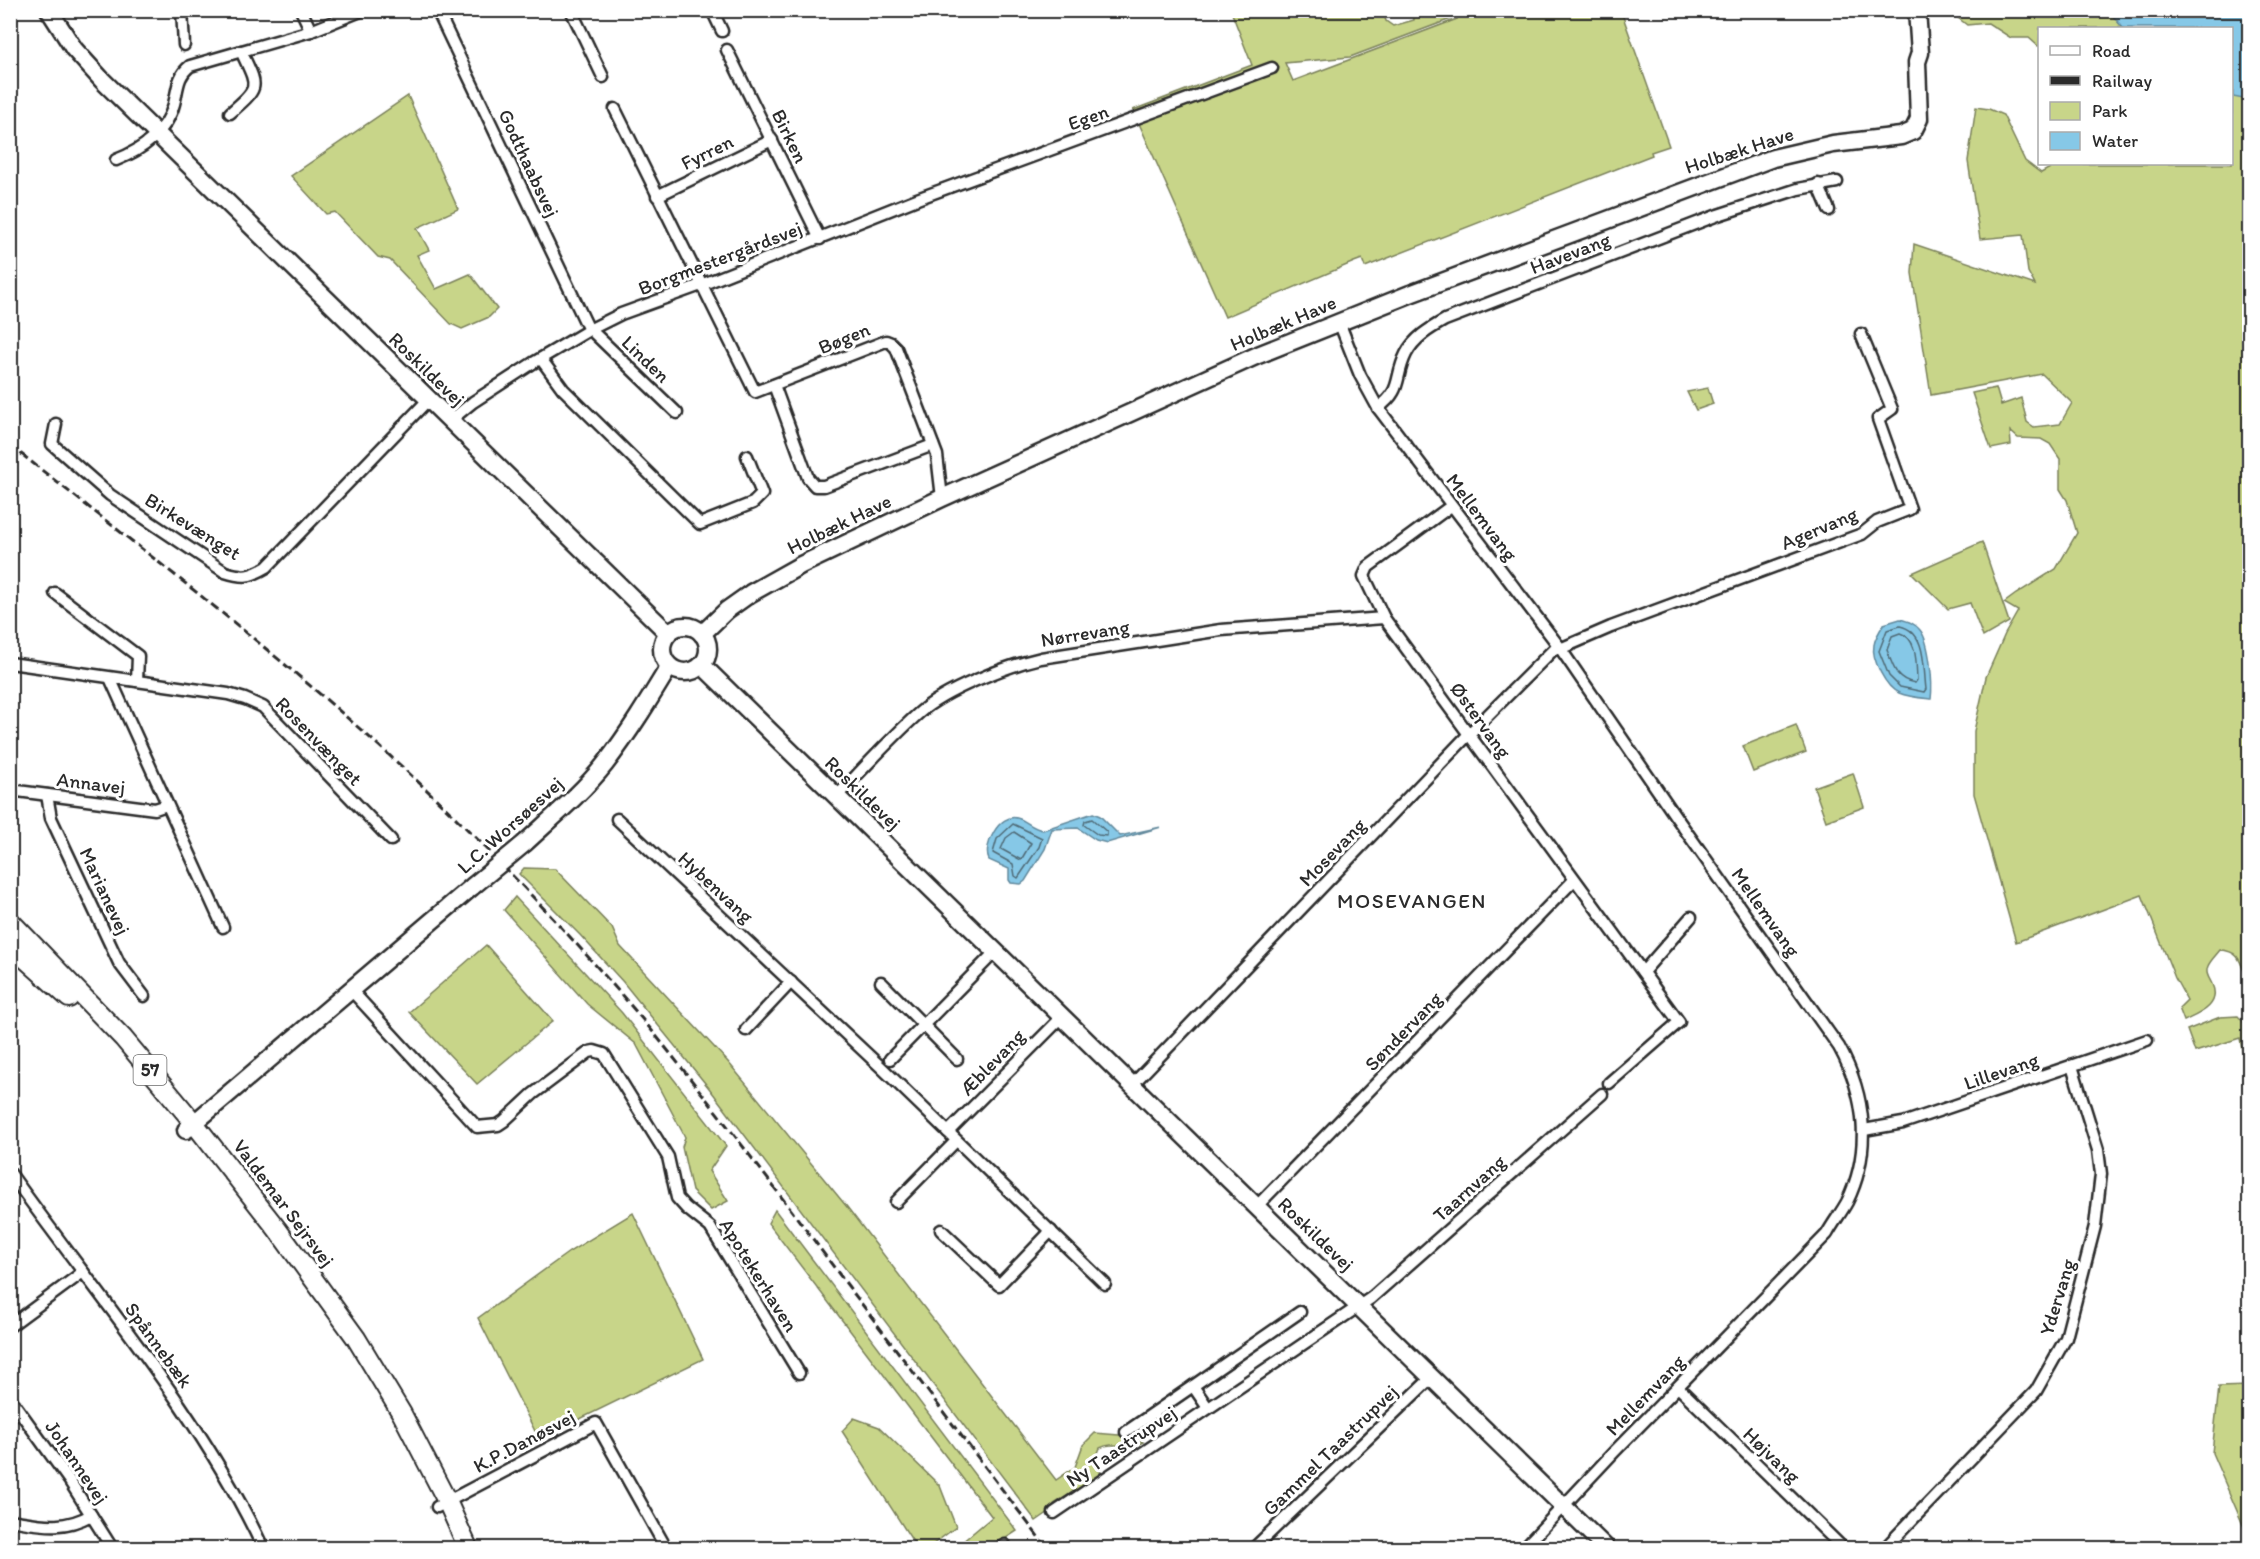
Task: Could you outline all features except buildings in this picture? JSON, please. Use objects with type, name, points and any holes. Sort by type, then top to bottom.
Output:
[{"type":"main road","name":"Valdemar Sejrsvej","points":[[10,921],[123,1038],[282,1249],[349,1343],[468,1548]]},
{"type":"main road","name":"Valdemar Sejrsvej","points":[[10,945],[66,995],[116,1045],[190,1126]]},
{"type":"main road","name":"Valdemar Sejrsvej","points":[[442,1504],[456,1548]]},
{"type":"street","name":"Roskildevej","points":[[49,10],[74,49],[102,80],[668,633]]},
{"type":"street","points":[[182,10],[184,45]]},
{"type":"street","points":[[301,10],[310,31]]},
{"type":"street","points":[[116,160],[139,151],[157,135],[170,116],[179,79],[184,70],[195,63],[310,31],[363,10]]},
{"type":"street","name":"Godthaabsvej","points":[[436,10],[590,329]]},
{"type":"street","points":[[571,10],[603,77]]},
{"type":"street","points":[[712,10],[722,31]]},
{"type":"street","points":[[1906,10],[1913,53],[1917,62]]},
{"type":"street","points":[[1917,10],[1920,53],[1917,62]]},
{"type":"street","name":"Birken","points":[[727,50],[820,239]]},
{"type":"street","points":[[230,113],[255,88],[241,51]]},
{"type":"street","name":"Holbæk Have","points":[[702,634],[727,610],[777,578],[942,498],[1249,359],[1338,322],[1773,158],[1833,144],[1901,136],[1913,131],[1919,119],[1917,62]]},
{"type":"street","name":"Egen","points":[[917,199],[1272,68]]},
{"type":"street","points":[[615,109],[701,285]]},
{"type":"street","name":"Fyrren","points":[[657,196],[772,141]]},
{"type":"street","name":"Havevang","points":[[1378,408],[1393,395],[1406,355],[1415,340],[1445,320],[1718,215],[1798,189],[1837,182]]},
{"type":"street","points":[[1818,184],[1829,210]]},
{"type":"street","name":"Borgmestergårdsvej","points":[[450,420],[473,402],[541,359],[590,329],[621,314],[820,239],[917,199]]},
{"type":"street","name":"Bøgen","points":[[701,285],[755,392],[888,342],[897,348],[933,444],[939,465],[942,498]]},
{"type":"street","name":"Mellemvang","points":[[1338,322],[1360,375],[1378,408],[1559,647],[1839,1047],[1855,1081],[1864,1130],[1854,1181],[1847,1202],[1827,1234],[1524,1548]]},
{"type":"street","name":"Linden","points":[[590,329],[677,413]]},
{"type":"street","name":"Agervang","points":[[1559,647],[1862,534],[1876,522],[1910,509],[1878,419],[1892,409],[1861,334]]},
{"type":"street","points":[[541,359],[564,389],[700,524],[753,503],[762,494],[747,456]]},
{"type":"street","points":[[774,385],[808,478],[815,486],[824,486],[933,444]]},
{"type":"street","name":"Birkevænget","points":[[56,424],[52,444],[110,495],[225,572],[242,577],[255,575],[267,567],[429,399]]},
{"type":"street","name":"Østervang","points":[[1451,506],[1364,572],[1364,576],[1384,618],[1679,1023],[1609,1083]]},
{"type":"street","points":[[55,593],[138,656],[137,681]]},
{"type":"street","name":"Nørrevang","points":[[837,796],[920,712],[970,683],[1023,663],[1041,658],[1221,630],[1384,618]]},
{"type":"street","points":[[686,626],[695,628],[702,634],[708,650],[702,665],[682,672],[669,667],[662,654],[662,646],[668,633],[676,627],[686,626]]},
{"type":"street","name":"Mosevang","points":[[1132,1085],[1469,734],[1559,647]]},
{"type":"street","name":"Rosenvænget","points":[[10,663],[228,694],[263,707],[391,840]]},
{"type":"street","name":"Roskildevej","points":[[702,665],[1606,1548]]},
{"type":"street","name":"L.C. Worsøesvej","points":[[190,1126],[525,843],[560,810],[604,766],[633,727],[669,667]]},
{"type":"street","points":[[110,678],[223,927]]},
{"type":"street","name":"Annavej","points":[[10,789],[155,809],[166,805]]},
{"type":"street","name":"Marianevej","points":[[47,795],[51,818],[119,963],[144,996]]},
{"type":"street","name":"Hybenvang","points":[[617,819],[791,982],[886,1063],[956,1141],[1105,1284]]},
{"type":"street","name":"Søndervang","points":[[1257,1206],[1574,880]]},
{"type":"street","points":[[1643,972],[1691,917]]},
{"type":"street","points":[[886,1063],[996,951]]},
{"type":"street","points":[[746,1030],[791,982]]},
{"type":"street","points":[[881,982],[957,1059]]},
{"type":"street","name":"Apotekerhaven","points":[[351,990],[477,1127],[501,1123],[533,1094],[584,1055],[594,1051],[604,1054],[668,1157],[676,1198],[710,1227],[799,1373]]},
{"type":"street","name":"Æblevang","points":[[948,1132],[1062,1017]]},
{"type":"street","name":"Lillevang","points":[[1864,1130],[1903,1123],[2147,1040]]},
{"type":"street","name":"Ydervang","points":[[1885,1548],[2036,1391],[2066,1338],[2095,1226],[2101,1174],[2096,1141],[2072,1066]]},
{"type":"street","name":"Taarnvang","points":[[1359,1306],[1371,1298],[1602,1094]]},
{"type":"street","points":[[896,1202],[956,1141]]},
{"type":"street","name":"Spånnebæk","points":[[10,1173],[196,1429],[230,1485],[262,1548]]},
{"type":"street","points":[[941,1230],[999,1285],[1050,1232]]},
{"type":"street","points":[[10,1326],[83,1272]]},
{"type":"street","name":"Ny Taastrupvej","points":[[1054,1513],[1359,1306]]},
{"type":"street","name":"Ny Taastrupvej","points":[[1126,1432],[1300,1312]]},
{"type":"street","name":"Gammel Taastrupvej","points":[[1254,1548],[1431,1378]]},
{"type":"street","points":[[1192,1386],[1208,1408]]},
{"type":"street","name":"Højvang","points":[[1678,1387],[1843,1548]]},
{"type":"street","name":"Johannevej","points":[[10,1398],[112,1548]]},
{"type":"street","name":"K.P.Danøsvej","points":[[442,1504],[596,1423],[666,1548]]},
{"type":"street","points":[[10,1520],[58,1526],[73,1524],[91,1515]]},
{"type":"green space","points":[[1231,11],[1383,11],[1386,21],[1393,26],[1414,20],[1413,11],[1621,11],[1669,146],[1651,152],[1652,155],[1365,267],[1362,259],[1354,262],[1225,317],[1133,110],[1252,65]],"holes":[[[1456,17],[1457,19],[1293,81],[1285,63],[1350,57]]]},
{"type":"green space","points":[[1953,11],[2114,11],[2113,16],[2122,27],[2038,27],[2038,46],[2029,38],[2011,38],[1988,23],[1967,25],[1953,14]]},
{"type":"green space","points":[[2233,78],[2246,100],[2249,100],[2249,984],[2237,956],[2220,950],[2207,969],[2214,992],[2211,1004],[2202,1012],[2184,1021],[2179,1008],[2187,1000],[2175,978],[2142,895],[2016,942],[1974,794],[1974,731],[1986,677],[2018,611],[2004,603],[2056,569],[2077,533],[2067,500],[2060,489],[2060,459],[2050,444],[2041,439],[2018,438],[2010,431],[2011,445],[1991,449],[1972,393],[1996,388],[2001,405],[2021,398],[2027,422],[2034,427],[2060,424],[2072,403],[2042,374],[1931,395],[1912,273],[1914,244],[2035,285],[2028,272],[2023,235],[1980,239],[1968,161],[1976,107],[2003,115],[2025,161],[2041,173],[2055,165],[2233,165]]},
{"type":"green space","points":[[408,96],[458,209],[417,228],[429,250],[417,255],[436,289],[470,274],[497,309],[489,317],[462,329],[451,324],[390,260],[378,257],[335,212],[326,214],[291,176]]},
{"type":"green space","points":[[1708,388],[1713,404],[1696,410],[1687,392]]},
{"type":"green space","points":[[1982,542],[2009,622],[1983,637],[1970,603],[1948,609],[1912,573]]},
{"type":"green space","points":[[1796,725],[1806,752],[1753,772],[1743,746]]},
{"type":"green space","points":[[1853,773],[1864,807],[1826,821],[1814,787]]},
{"type":"green space","points":[[524,868],[555,869],[612,928],[620,946],[728,1062],[847,1207],[1056,1480],[1075,1467],[1083,1445],[1095,1433],[1131,1436],[1143,1442],[1131,1446],[1111,1445],[1100,1448],[1095,1460],[1101,1474],[1054,1504],[1049,1512],[1036,1521],[709,1088],[623,982],[519,874]]},
{"type":"green space","points":[[515,897],[622,1013],[726,1146],[709,1171],[728,1201],[711,1210],[692,1191],[682,1147],[685,1137],[636,1044],[587,1004],[504,910]]},
{"type":"green space","points":[[486,945],[553,1021],[477,1084],[409,1012]]},
{"type":"green space","points":[[2238,1016],[2244,1023],[2250,1040],[2249,1089],[2240,1038],[2195,1052],[2187,1030],[2220,1017]]},
{"type":"green space","points":[[775,1210],[1017,1531],[991,1548],[955,1548],[992,1517],[768,1223]]},
{"type":"green space","points":[[633,1213],[703,1359],[539,1439],[478,1318],[569,1252]]},
{"type":"green space","points":[[2249,1386],[2250,1531],[2247,1534],[2212,1453],[2219,1387]]},
{"type":"green space","points":[[854,1418],[879,1427],[940,1486],[956,1527],[928,1548],[917,1548],[842,1431]]},
{"type":"water","points":[[2229,10],[2249,16],[2249,100],[2233,97],[2233,27],[2122,27],[2113,16],[2114,11]]},
{"type":"water","points":[[1900,619],[1916,626],[1923,636],[1930,663],[1931,699],[1906,695],[1894,690],[1877,665],[1874,651],[1878,634],[1884,624]]},
{"type":"water","points":[[1093,813],[1100,816],[1120,836],[1161,827],[1107,843],[1096,840],[1078,828],[1052,829],[1045,849],[1021,884],[1011,883],[1009,869],[989,860],[987,854],[990,839],[1004,820],[1017,818],[1043,830]]},
{"type":"railway","points":[[10,445],[256,640],[316,691],[432,795],[531,894],[613,985],[677,1062],[1047,1548]]},
{"type":"district","name":"MOSEVANGEN","points":[[1412,900]]}]
